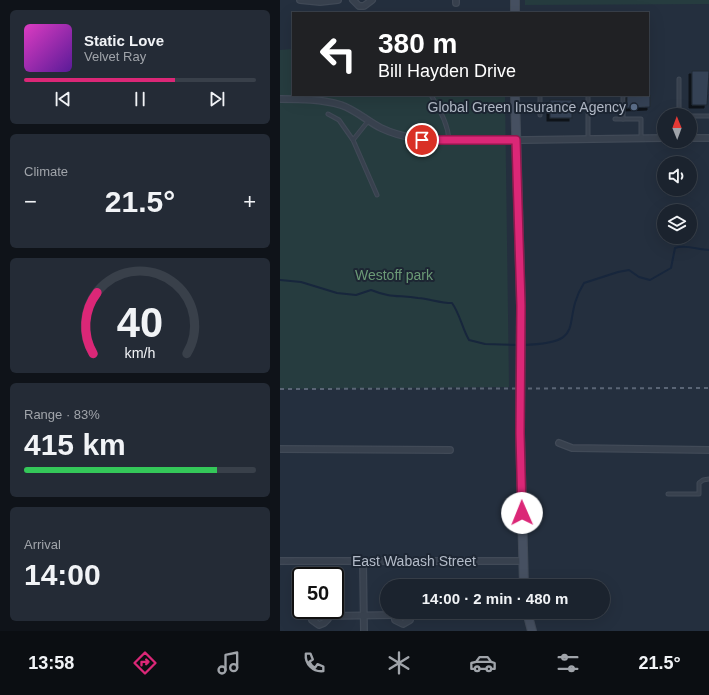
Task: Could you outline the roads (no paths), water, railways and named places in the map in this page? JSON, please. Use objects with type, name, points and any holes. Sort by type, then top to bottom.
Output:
[{"type":"main road","points":[[515,0],[515,12]]},
{"type":"main road","points":[[515,96],[521,306],[520,433],[524,579]]},
{"type":"main road","points":[[529,619],[532,631]]},
{"type":"street","points":[[300,0],[320,2],[338,0]]},
{"type":"street","points":[[353,0],[359,6],[364,6],[372,0]]},
{"type":"street","points":[[280,99],[327,101],[342,106],[383,128],[403,136],[422,140],[449,141],[657,138]]},
{"type":"street","points":[[697,138],[709,138]]},
{"type":"street","points":[[559,443],[572,448],[709,450]]},
{"type":"street","points":[[280,449],[450,450]]},
{"type":"street","name":"East Wabash Street","points":[[280,561],[523,561]]},
{"type":"street","points":[[363,561],[364,631]]},
{"type":"street","points":[[344,616],[380,614]]},
{"type":"street","points":[[312,619],[316,624],[324,623],[326,619]]},
{"type":"street","points":[[395,619],[403,624],[410,619]]},
{"type":"lane","points":[[679,79],[679,108]]},
{"type":"lane","points":[[432,96],[445,119],[448,128],[449,141]]},
{"type":"lane","points":[[540,96],[540,115]]},
{"type":"lane","points":[[588,96],[588,139]]},
{"type":"lane","points":[[623,96],[623,119]]},
{"type":"lane","points":[[328,114],[339,120],[353,140],[377,195]]},
{"type":"lane","points":[[697,116],[709,116]]},
{"type":"lane","points":[[615,119],[641,119],[641,138]]},
{"type":"lane","points":[[353,140],[369,120]]},
{"type":"lane","points":[[668,494],[699,494],[699,483],[703,480],[709,479]]},
{"type":"waterway","points":[[523,345],[558,340],[566,335],[570,328],[573,309],[577,297],[584,283],[629,270],[639,277],[650,280],[671,268],[675,248],[687,247],[709,250]]},
{"type":"waterway","points":[[280,280],[301,282],[337,293],[356,295],[371,290],[389,295],[452,303],[469,340],[485,344],[518,345]]},
{"type":"railway","points":[[280,389],[709,388]]},
{"type":"place","name":"Global Green Insurance Agency","points":[[634,107]]},
{"type":"park label","name":"Westoff park","points":[[394,275]]}]
